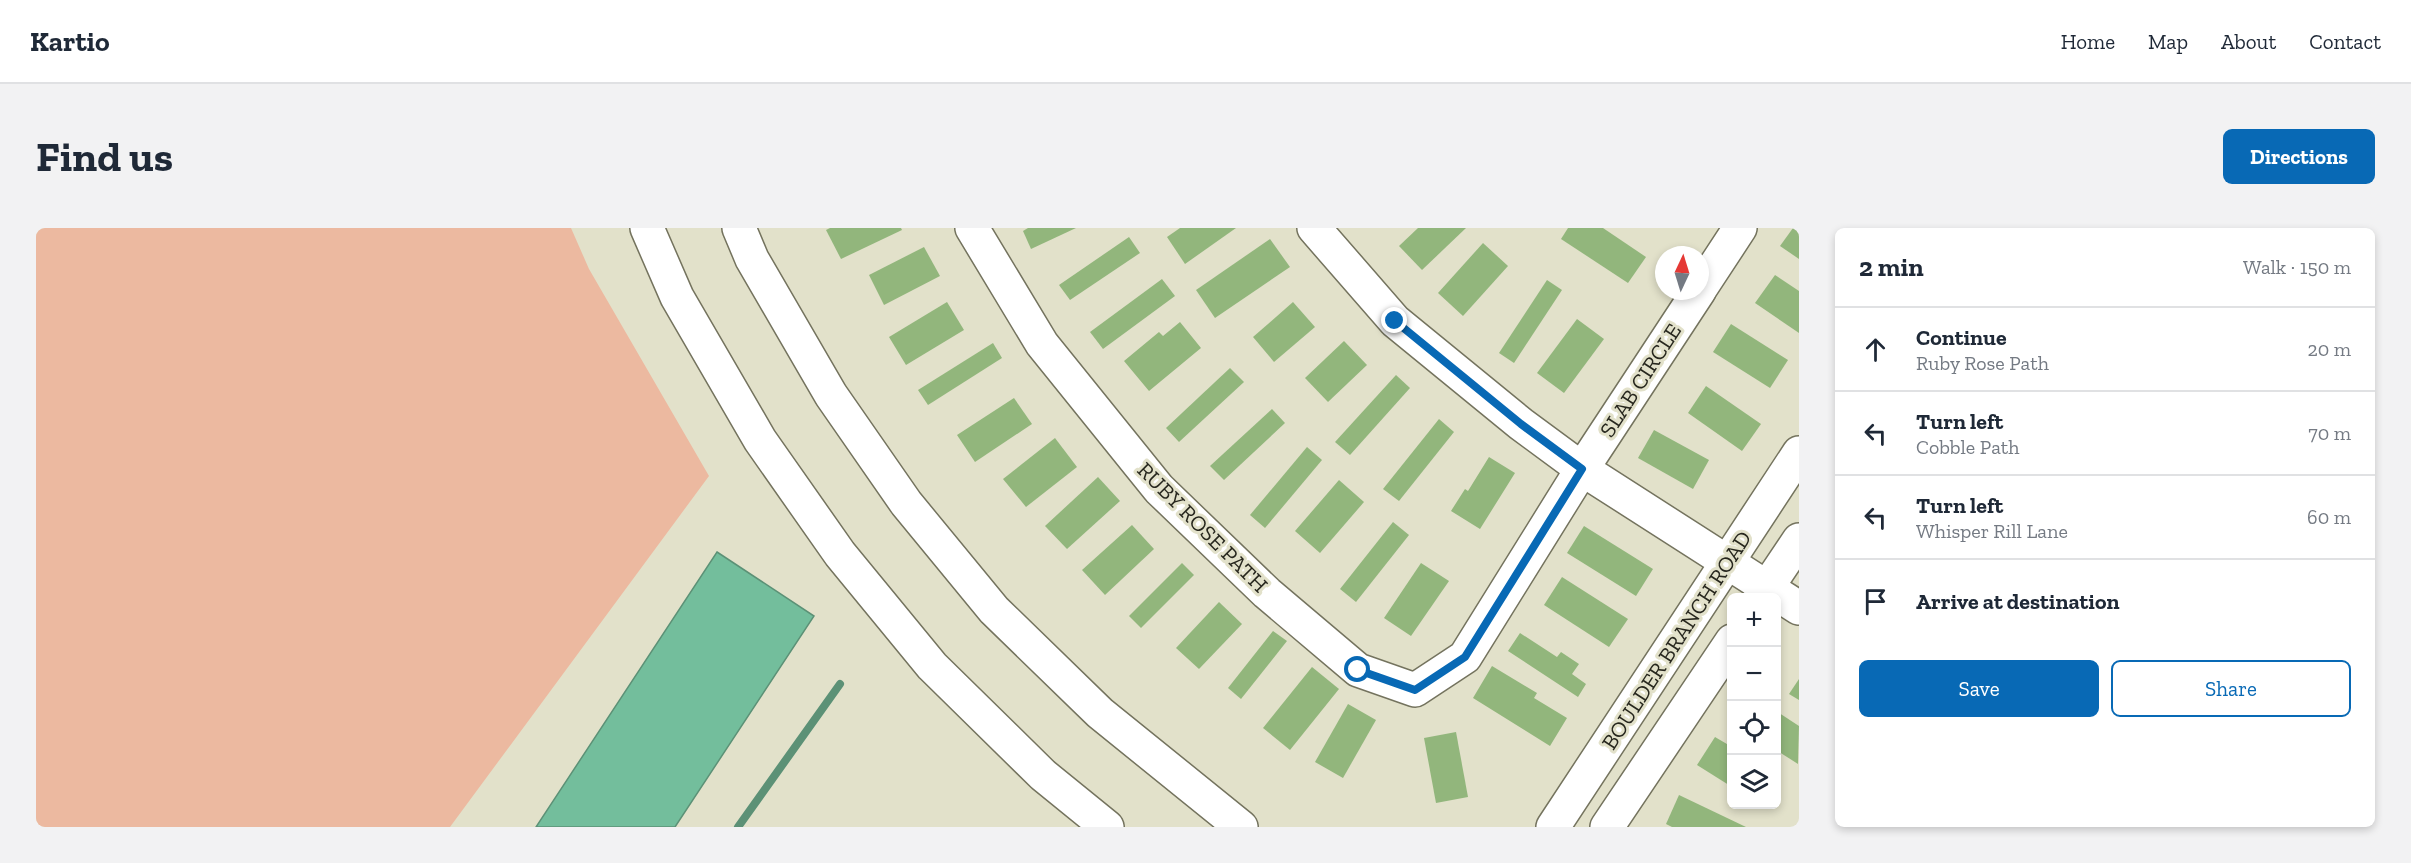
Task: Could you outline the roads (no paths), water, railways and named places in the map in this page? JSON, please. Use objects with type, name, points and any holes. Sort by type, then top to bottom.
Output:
[{"type":"street","points":[[647,228],[678,297],[760,440],[840,554],[932,666],[1043,775],[1107,827]]},
{"type":"street","points":[[739,228],[752,259],[831,395],[906,503],[994,610],[1100,713],[1241,827]]},
{"type":"street","name":"RUBY ROSE PATH","points":[[972,228],[1042,344],[1159,489],[1267,593],[1358,670],[1415,690]]},
{"type":"street","points":[[1314,228],[1395,321],[1521,424],[1582,469],[1726,562],[1763,593],[1799,540]]},
{"type":"street","name":"SLAB CIRCLE","points":[[1709,275],[1740,228]]},
{"type":"street","name":"SLAB CIRCLE","points":[[1415,690],[1465,657],[1582,469],[1692,300]]},
{"type":"street","name":"BOULDER BRANCH ROAD","points":[[1553,827],[1799,453]]},
{"type":"street","points":[[1781,600],[1799,608]]},
{"type":"street","name":"BOULDER BRANCH ROAD","points":[[1607,827],[1727,647]]},
{"type":"waterway","points":[[738,827],[840,684]]}]
